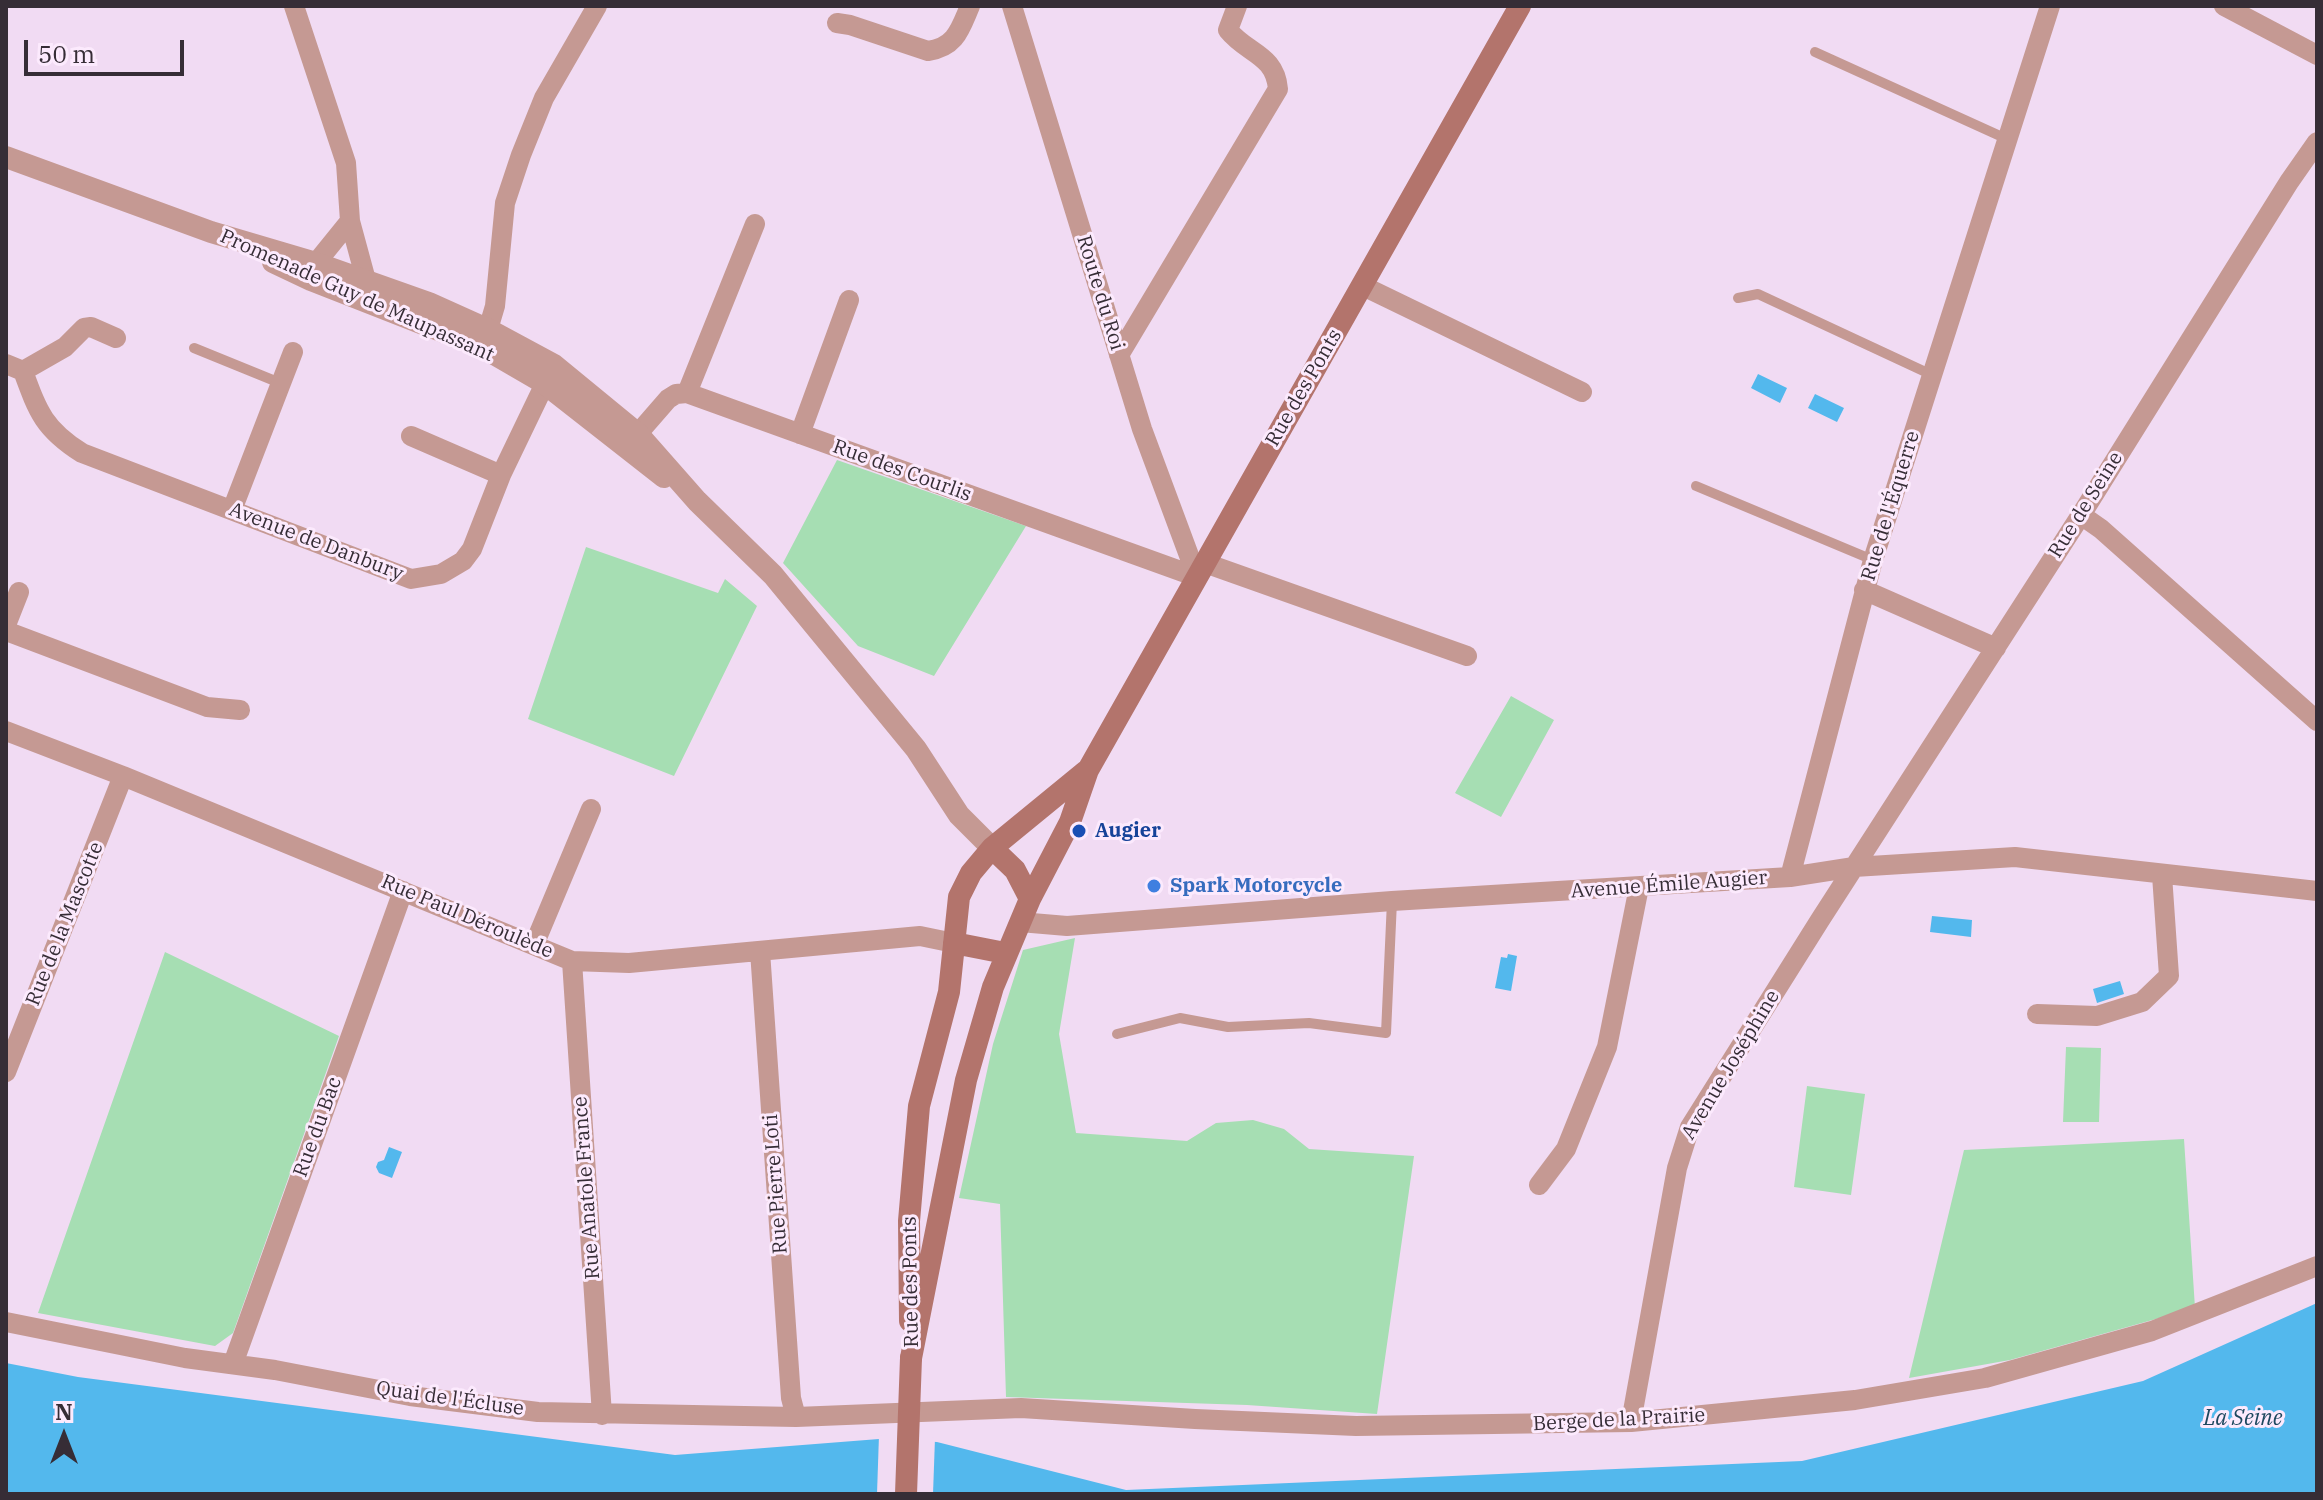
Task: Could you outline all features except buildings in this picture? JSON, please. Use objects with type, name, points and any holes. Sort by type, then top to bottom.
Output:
[{"type":"main road","name":"Rue des Ponts","points":[[911,1358],[966,1080],[1005,953],[1070,822],[1088,770],[1520,6]]},
{"type":"main road","name":"Rue des Ponts","points":[[911,1358],[909,1221],[919,1106],[949,992],[959,897],[971,873],[992,848],[1088,770]]},
{"type":"main road","points":[[992,848],[1015,870],[1030,899]]},
{"type":"main road","points":[[954,943],[1005,953]]},
{"type":"main road","points":[[906,1494],[911,1358]]},
{"type":"street","points":[[294,6],[346,163],[350,221],[362,289]]},
{"type":"street","points":[[485,339],[495,306],[505,203],[513,179],[544,98],[597,6]]},
{"type":"street","points":[[837,23],[928,51],[941,49],[957,37],[970,6]]},
{"type":"street","name":"Route du Roi","points":[[1012,6],[1142,429],[1201,570]]},
{"type":"street","points":[[1119,355],[1278,89],[1277,75],[1270,63],[1236,40],[1228,30],[1237,6]]},
{"type":"street","name":"Rue de l'Équerre","points":[[1790,877],[1864,590],[2050,6]]},
{"type":"street","points":[[2224,6],[2317,55]]},
{"type":"street","name":"Rue de Seine","points":[[1854,867],[2317,142]]},
{"type":"street","name":"Promenade Guy de Maupassant","points":[[6,157],[362,289],[429,303],[485,339],[549,374],[632,441],[773,575],[916,749],[959,815],[992,848]]},
{"type":"street","points":[[314,272],[350,221]]},
{"type":"street","points":[[632,441],[668,399],[687,393],[755,224]]},
{"type":"street","points":[[1363,286],[1582,392]]},
{"type":"street","points":[[800,434],[849,300]]},
{"type":"street","points":[[14,367],[65,347],[84,328],[91,327],[116,338]]},
{"type":"street","points":[[232,510],[293,352]]},
{"type":"street","name":"Avenue de Danbury","points":[[14,367],[37,408],[59,438],[82,453],[411,579],[426,578],[451,568],[463,561],[472,549],[501,475],[549,374]]},
{"type":"street","name":"Rue des Courlis","points":[[687,393],[1201,570],[1467,656]]},
{"type":"street","points":[[411,436],[501,475]]},
{"type":"street","points":[[2081,515],[2101,529],[2317,721]]},
{"type":"street","points":[[1864,590],[1996,648]]},
{"type":"street","points":[[19,592],[6,628],[207,707],[240,710]]},
{"type":"street","name":"Rue Paul Déroulède","points":[[6,731],[572,961],[629,963],[920,936],[954,943]]},
{"type":"street","name":"Rue de la Mascotte","points":[[6,1072],[123,776]]},
{"type":"street","points":[[534,945],[591,809]]},
{"type":"street","name":"Avenue Émile Augier","points":[[1020,922],[1067,926],[1392,901],[1790,877],[1854,867],[2015,857],[2317,891]]},
{"type":"street","name":"Avenue Joséphine","points":[[1631,1422],[1679,1157],[1690,1127],[1854,867]]},
{"type":"street","points":[[2037,1014],[2097,1016],[2142,1002],[2169,976],[2162,875]]},
{"type":"street","points":[[1539,1185],[1566,1149],[1607,1047],[1639,887]]},
{"type":"street","name":"Rue du Bac","points":[[233,1364],[403,891]]},
{"type":"street","name":"Rue Pierre Loti","points":[[760,951],[791,1398],[796,1417]]},
{"type":"street","name":"Rue Anatole France","points":[[572,961],[602,1415]]},
{"type":"street","name":"Berge de la Prairie","points":[[900,1413],[1021,1408],[1356,1426],[1631,1422],[1855,1400],[1985,1378],[2152,1331],[2317,1266]]},
{"type":"street","name":"Quai de l'Écluse","points":[[6,1322],[185,1358],[410,1396],[538,1412],[796,1417],[900,1413]]},
{"type":"lane","points":[[1815,52],[2009,140]]},
{"type":"lane","points":[[1738,298],[1758,294],[1932,375]]},
{"type":"lane","points":[[194,348],[280,383]]},
{"type":"lane","points":[[1696,486],[1873,560]]},
{"type":"lane","points":[[1117,1034],[1180,1018],[1228,1027],[1309,1023],[1386,1033],[1392,901]]},
{"type":"green space","points":[[837,460],[1026,526],[934,676],[858,646],[783,563]]},
{"type":"green space","points":[[586,547],[718,593],[725,579],[757,606],[674,776],[528,719]]},
{"type":"green space","points":[[1511,696],[1554,720],[1501,817],[1455,793]]},
{"type":"green space","points":[[1075,938],[1059,1034],[1076,1133],[1187,1141],[1216,1123],[1253,1120],[1284,1129],[1309,1149],[1414,1156],[1377,1414],[1247,1405],[1006,1397],[1000,1204],[959,1198],[993,1044],[1023,950]]},
{"type":"green space","points":[[165,952],[339,1036],[233,1333],[215,1346],[38,1313]]},
{"type":"green space","points":[[2066,1047],[2101,1048],[2099,1122],[2063,1122]]},
{"type":"green space","points":[[1807,1086],[1865,1094],[1851,1195],[1794,1187]]},
{"type":"green space","points":[[2184,1139],[2195,1308],[2010,1360],[1909,1378],[1964,1150]]},
{"type":"water","points":[[1758,374],[1787,388],[1780,403],[1751,388]]},
{"type":"water","points":[[1815,394],[1844,408],[1837,422],[1808,408]]},
{"type":"water","points":[[1932,916],[1972,920],[1971,937],[1930,932]]},
{"type":"water","points":[[1508,954],[1517,956],[1511,991],[1495,988],[1501,957],[1507,958]]},
{"type":"water","points":[[2120,981],[2124,994],[2097,1003],[2093,989]]},
{"type":"water","points":[[389,1147],[402,1152],[392,1178],[379,1173],[376,1167],[378,1162],[384,1160]]},
{"type":"water","name":"La Seine","points":[[2317,1303],[2317,1494],[6,1494],[6,1363],[78,1377],[675,1455],[879,1439],[937,1442],[1126,1490],[1802,1461],[2143,1381]]},
{"type":"pier","points":[[879,1435],[935,1438],[933,1494],[877,1494]]},
{"type":"place","name":"Augier","points":[[1079,831]]},
{"type":"place","name":"Spark Motorcycle","points":[[1154,886]]}]
